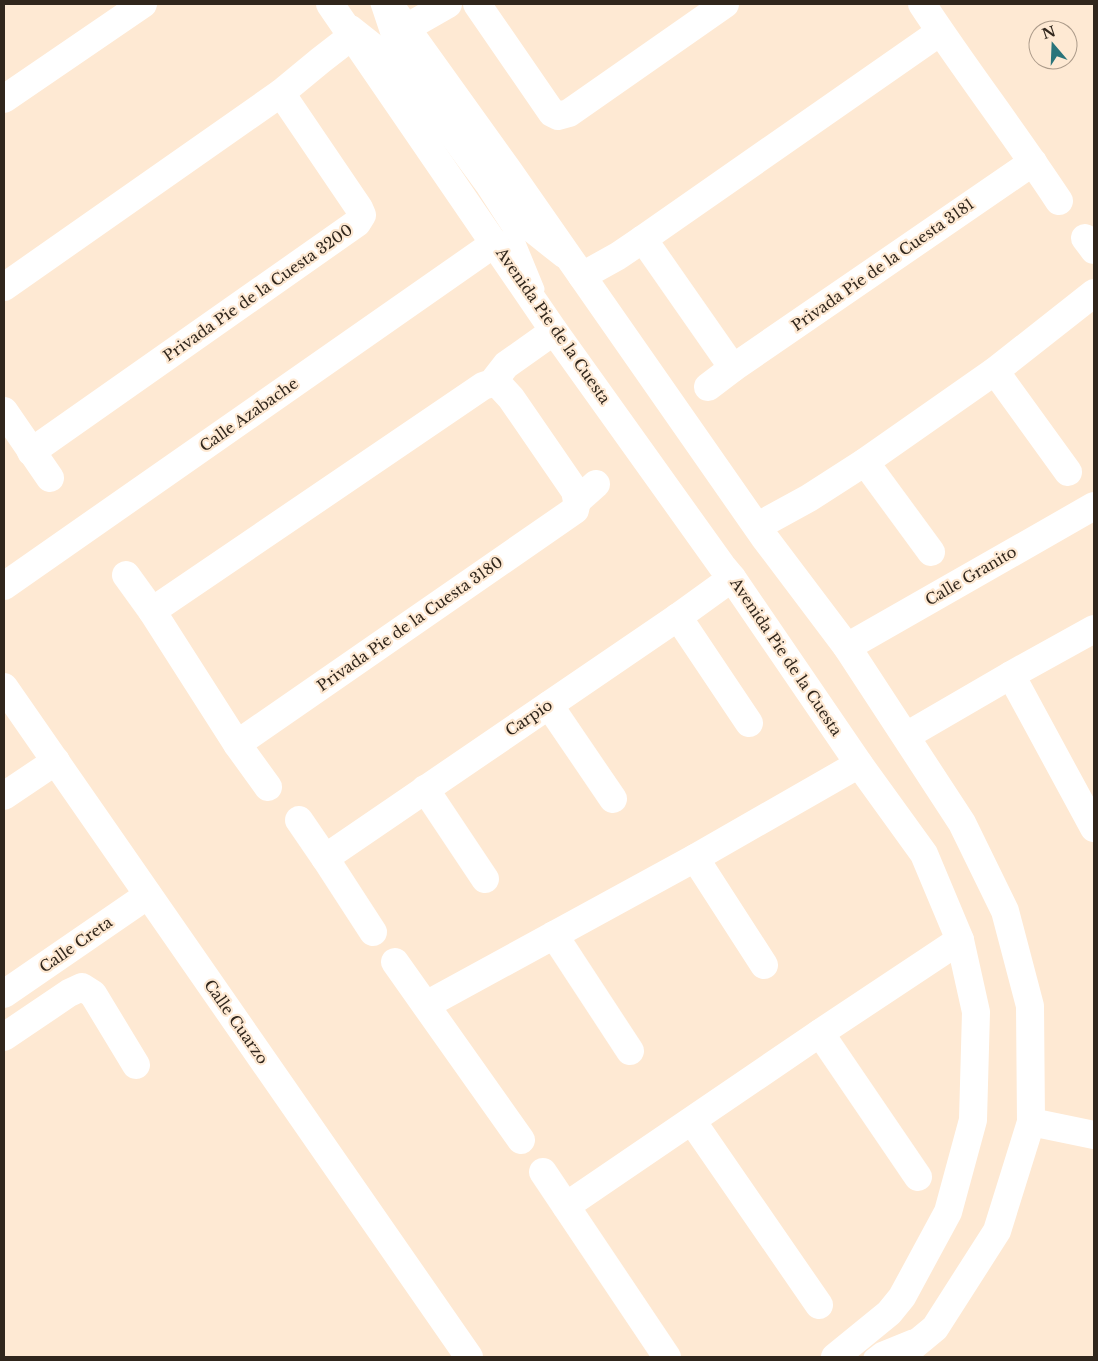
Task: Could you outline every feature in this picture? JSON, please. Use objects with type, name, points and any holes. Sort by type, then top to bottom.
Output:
[{"type":"street","points":[[4,99],[143,4]]},
{"type":"street","points":[[389,4],[508,170],[764,537],[847,647],[962,823],[1005,911],[1030,1006],[1031,1122],[997,1231],[935,1328],[900,1357]]},
{"type":"street","points":[[406,28],[448,4]]},
{"type":"street","points":[[478,4],[552,113],[558,116],[569,113],[725,4]]},
{"type":"street","points":[[922,4],[1059,201]]},
{"type":"street","name":"Avenida Pie de la Cuesta","points":[[331,5],[554,331],[732,578],[859,764],[924,854],[960,940],[976,1012],[972,1120],[948,1212],[902,1297],[889,1313],[836,1357]]},
{"type":"street","points":[[582,276],[643,239],[940,32]]},
{"type":"street","points":[[4,287],[281,93],[352,36]]},
{"type":"street","name":"Privada Pie de la Cuesta 3200","points":[[31,452],[357,224],[362,215],[359,208],[281,93]]},
{"type":"street","name":"Privada Pie de la Cuesta 3181","points":[[708,387],[1033,162]]},
{"type":"street","points":[[643,239],[733,368]]},
{"type":"street","name":"Calle Azabache","points":[[4,586],[495,243]]},
{"type":"street","points":[[758,526],[809,498],[865,462],[996,371],[1094,293]]},
{"type":"street","points":[[152,612],[483,386],[492,383],[506,364],[554,331]]},
{"type":"street","points":[[996,371],[1068,472]]},
{"type":"street","name":"Privada Pie de la Cuesta 3180","points":[[237,744],[574,510],[587,492],[575,491],[511,398],[499,385],[492,383]]},
{"type":"street","points":[[4,411],[50,478]]},
{"type":"street","points":[[865,462],[930,552]]},
{"type":"street","name":"Calle Granito","points":[[847,647],[1094,506]]},
{"type":"street","points":[[126,575],[237,744],[268,787]]},
{"type":"street","name":"Carpio","points":[[325,858],[678,617],[732,578]]},
{"type":"street","points":[[678,617],[749,723]]},
{"type":"street","points":[[906,736],[1094,628]]},
{"type":"street","points":[[1011,675],[1094,828]]},
{"type":"street","name":"Calle Cuarzo","points":[[4,687],[469,1357]]},
{"type":"street","points":[[549,705],[613,799]]},
{"type":"street","points":[[4,796],[56,760]]},
{"type":"street","points":[[426,1005],[695,858],[859,764]]},
{"type":"street","points":[[425,789],[485,878]]},
{"type":"street","points":[[299,820],[373,932]]},
{"type":"street","points":[[695,858],[764,964]]},
{"type":"street","name":"Calle Creta","points":[[4,994],[148,895]]},
{"type":"street","points":[[554,934],[630,1051]]},
{"type":"street","points":[[566,1206],[960,940]]},
{"type":"street","points":[[395,962],[521,1140]]},
{"type":"street","points":[[4,1036],[69,993],[82,987],[93,994],[136,1064]]},
{"type":"street","points":[[820,1033],[918,1176]]},
{"type":"street","points":[[692,1121],[819,1306]]},
{"type":"street","points":[[1031,1122],[1094,1135]]},
{"type":"street","points":[[543,1172],[667,1357]]},
{"type":"lane","points":[[378,4],[388,34],[493,181],[527,233],[582,276]]},
{"type":"lane","points":[[331,5],[377,42],[483,187],[516,238],[554,331]]},
{"type":"lane","points":[[856,1357],[874,1341],[889,1313]]},
{"type":"lane","points":[[871,1357],[880,1350],[935,1328]]}]
